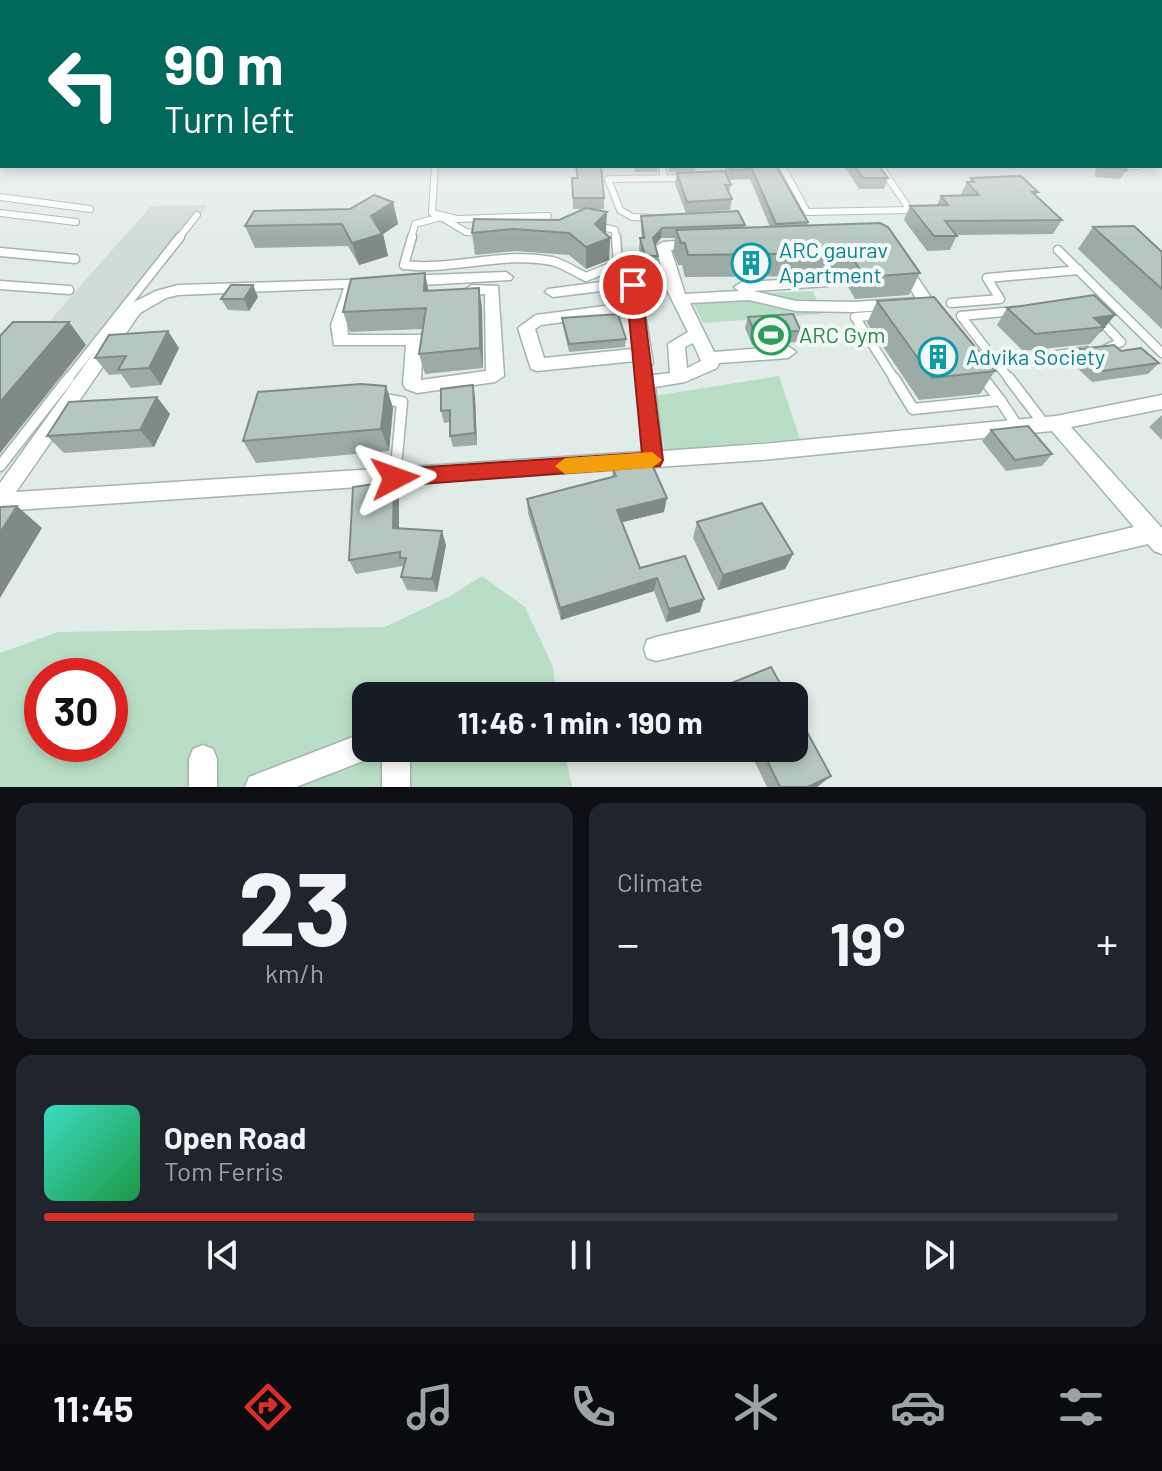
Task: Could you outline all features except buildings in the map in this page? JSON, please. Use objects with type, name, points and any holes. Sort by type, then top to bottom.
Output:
[{"type":"street","points":[[646,382],[679,378],[708,368],[711,358],[677,294],[663,246],[717,242]]},
{"type":"street","points":[[677,294],[749,295],[796,306],[854,307],[926,302],[890,246]]},
{"type":"street","points":[[350,289],[506,277]]},
{"type":"street","points":[[553,292],[629,283],[634,286],[653,460]]},
{"type":"street","points":[[677,294],[823,283]]},
{"type":"street","points":[[0,501],[134,309],[146,301],[178,290],[350,289],[493,289],[495,376],[417,387],[412,384],[415,339],[340,341],[339,325],[350,289]]},
{"type":"street","points":[[637,307],[536,320],[526,328],[537,365],[642,354]]},
{"type":"street","points":[[679,378],[676,344],[698,334]]},
{"type":"street","points":[[711,358],[788,352]]},
{"type":"street","points":[[0,501],[653,460],[1018,427],[1162,402]]},
{"type":"street","points":[[1050,423],[1157,538]]},
{"type":"street","points":[[656,649],[1157,538]]},
{"type":"street","points":[[259,787],[289,781],[352,752]]},
{"type":"street","points":[[396,762],[396,787]]},
{"type":"lane","points":[[435,168],[432,213],[441,217],[466,232],[564,235],[576,225],[597,223],[615,230],[618,264],[586,277],[554,261],[481,260],[462,266],[419,269],[404,265],[415,224],[441,217],[548,216]]},
{"type":"lane","points":[[662,168],[664,178]]},
{"type":"lane","points":[[783,168],[807,212],[910,210],[881,168]]},
{"type":"lane","points":[[667,218],[621,214],[615,207],[608,179],[700,178]]},
{"type":"lane","points":[[0,197],[90,209]]},
{"type":"lane","points":[[0,213],[76,222]]},
{"type":"lane","points":[[0,466],[197,215]]},
{"type":"lane","points":[[1058,250],[1162,353]]},
{"type":"lane","points":[[0,252],[75,259]]},
{"type":"lane","points":[[951,303],[1000,299],[987,278],[1079,270]]},
{"type":"lane","points":[[0,285],[69,290]]},
{"type":"lane","points":[[1022,310],[961,316],[1050,423]]},
{"type":"lane","points":[[1000,400],[913,409],[855,317],[931,312],[1000,400],[1018,427]]},
{"type":"lane","points":[[997,363],[1113,348],[1121,342],[1092,312]]},
{"type":"lane","points":[[368,398],[402,402],[395,478]]},
{"type":"shaded area","points":[[208,205],[0,476],[0,377],[151,206]]},
{"type":"green space","points":[[813,291],[822,314],[703,323],[690,296]]},
{"type":"green space","points":[[779,376],[800,439],[665,450],[654,396]]},
{"type":"green space","points":[[482,576],[525,607],[553,667],[555,682],[352,682],[352,762],[567,762],[572,787],[0,787],[0,653],[58,632],[385,627],[452,595]]},
{"type":"slow traffic","points":[[565,466],[652,460]]},
{"type":"place","name":"ARC gaurav Apartment","points":[[751,263]]},
{"type":"place","name":"ARC Gym","points":[[771,335]]},
{"type":"place","name":"Advika Society","points":[[938,357]]},
{"type":"route","points":[[395,478],[653,460],[633,285]]}]
